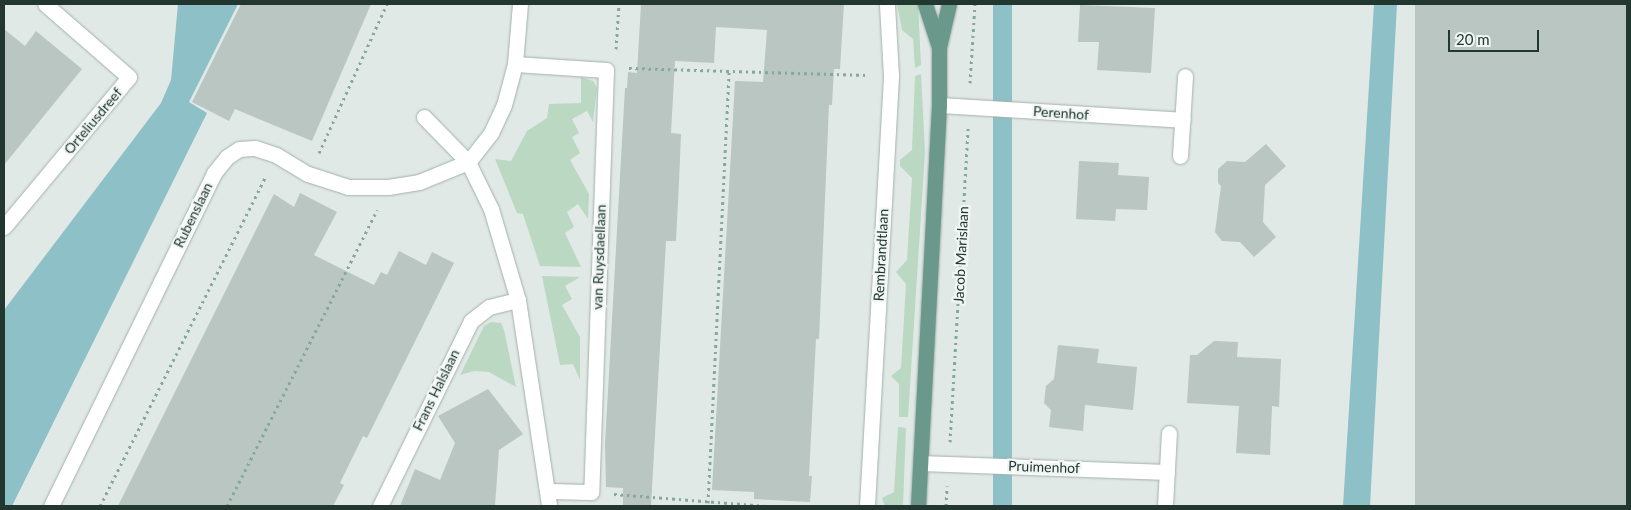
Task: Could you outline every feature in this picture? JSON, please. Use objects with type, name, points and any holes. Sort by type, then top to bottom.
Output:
[{"type":"main road","points":[[926,4],[939,47]]},
{"type":"main road","points":[[918,506],[940,105],[939,47],[950,4]]},
{"type":"street","name":"Orteliusdreef","points":[[4,227],[129,77],[45,4]]},
{"type":"street","points":[[468,162],[491,133],[504,105],[515,64],[520,4]]},
{"type":"street","name":"Rembrandtlaan","points":[[867,506],[891,76],[887,4]]},
{"type":"street","name":"van Ruysdaellaan","points":[[515,64],[606,70],[591,492]]},
{"type":"street","points":[[1180,156],[1185,76]]},
{"type":"street","name":"Perenhof","points":[[940,105],[1183,120]]},
{"type":"street","points":[[424,118],[468,162],[491,209],[518,300],[549,499],[591,492]]},
{"type":"street","name":"Rubenslaan","points":[[51,506],[214,173],[227,157],[240,149],[255,148],[276,155],[308,174],[348,187],[388,187],[419,182],[468,162]]},
{"type":"street","name":"Frans Halslaan","points":[[380,506],[471,321],[489,307],[518,300]]},
{"type":"street","points":[[1166,506],[1169,433]]},
{"type":"street","name":"Pruimenhof","points":[[921,463],[1167,472]]},
{"type":"path","points":[[308,174],[387,4]]},
{"type":"path","points":[[616,59],[619,4]]},
{"type":"path","name":"Jacob Marislaan","points":[[946,506],[954,464],[976,108],[975,4]]},
{"type":"path","points":[[624,68],[891,76]]},
{"type":"path","points":[[708,503],[729,70]]},
{"type":"path","points":[[100,506],[276,155]]},
{"type":"path","points":[[227,506],[388,187]]},
{"type":"path","points":[[591,492],[708,503],[768,506]]},
{"type":"green space","points":[[897,4],[918,4],[921,65],[915,68],[913,39],[902,30]]},
{"type":"green space","points":[[921,74],[925,152],[908,417],[899,417],[899,384],[891,376],[901,368],[906,284],[896,272],[907,260],[912,178],[900,166],[900,160],[912,150],[915,76]]},
{"type":"green space","points":[[581,77],[593,81],[597,88],[593,122],[587,111],[572,119],[579,133],[572,137],[580,153],[570,160],[589,194],[588,219],[578,204],[567,212],[574,227],[565,233],[581,267],[540,266],[523,214],[517,213],[495,159],[511,161],[527,131],[547,118],[549,104],[581,103]]},
{"type":"green space","points":[[542,276],[580,277],[565,286],[572,299],[562,305],[580,337],[580,380],[573,364],[560,365]]},
{"type":"green space","points":[[491,322],[501,323],[504,330],[516,387],[489,372],[474,371],[460,375],[484,326]]},
{"type":"green space","points":[[898,427],[906,428],[903,506],[885,506],[882,498],[894,492]]},
{"type":"water","points":[[178,4],[238,4],[189,102],[207,113],[12,506],[4,506],[4,310],[161,103],[171,80]]},
{"type":"water","points":[[993,4],[1012,4],[1012,506],[993,506]]},
{"type":"water","points":[[1374,4],[1397,4],[1370,506],[1343,506]]},
{"type":"building","points":[[241,4],[371,4],[312,141],[235,109],[229,121],[192,102]]},
{"type":"building","points":[[641,4],[844,4],[840,69],[834,69],[832,105],[829,105],[819,339],[816,339],[809,476],[812,476],[810,502],[754,499],[754,492],[712,490],[735,81],[763,82],[767,30],[716,27],[714,63],[675,61],[671,133],[681,134],[676,241],[666,241],[651,506],[623,506],[623,488],[606,487],[605,444],[625,88],[627,88],[628,72],[637,73]]},
{"type":"building","points":[[1415,4],[1627,4],[1627,506],[1415,506]]},
{"type":"building","points":[[1080,5],[1155,8],[1151,73],[1097,70],[1099,42],[1078,42]]},
{"type":"building","points":[[4,29],[25,46],[36,31],[82,69],[4,165]]},
{"type":"building","points":[[1266,144],[1286,166],[1265,185],[1263,222],[1276,237],[1254,257],[1240,242],[1222,241],[1215,232],[1221,186],[1218,183],[1218,169],[1227,161],[1245,162]]},
{"type":"building","points":[[1079,161],[1119,163],[1118,175],[1149,177],[1147,210],[1116,209],[1115,221],[1076,219]]},
{"type":"building","points":[[300,193],[337,212],[314,255],[374,285],[381,272],[387,275],[399,251],[426,265],[432,252],[454,263],[367,438],[363,436],[340,483],[344,485],[333,506],[118,506],[274,194],[294,207]]},
{"type":"building","points":[[1214,341],[1238,342],[1237,357],[1281,359],[1279,407],[1272,406],[1270,455],[1236,453],[1239,406],[1187,403],[1190,355],[1197,355]]},
{"type":"building","points":[[1058,345],[1099,349],[1097,363],[1137,367],[1133,410],[1085,405],[1083,431],[1049,427],[1051,410],[1044,403],[1046,386],[1054,379]]},
{"type":"building","points":[[488,389],[523,434],[499,450],[495,506],[400,506],[415,469],[440,480],[455,443],[438,416]]}]
